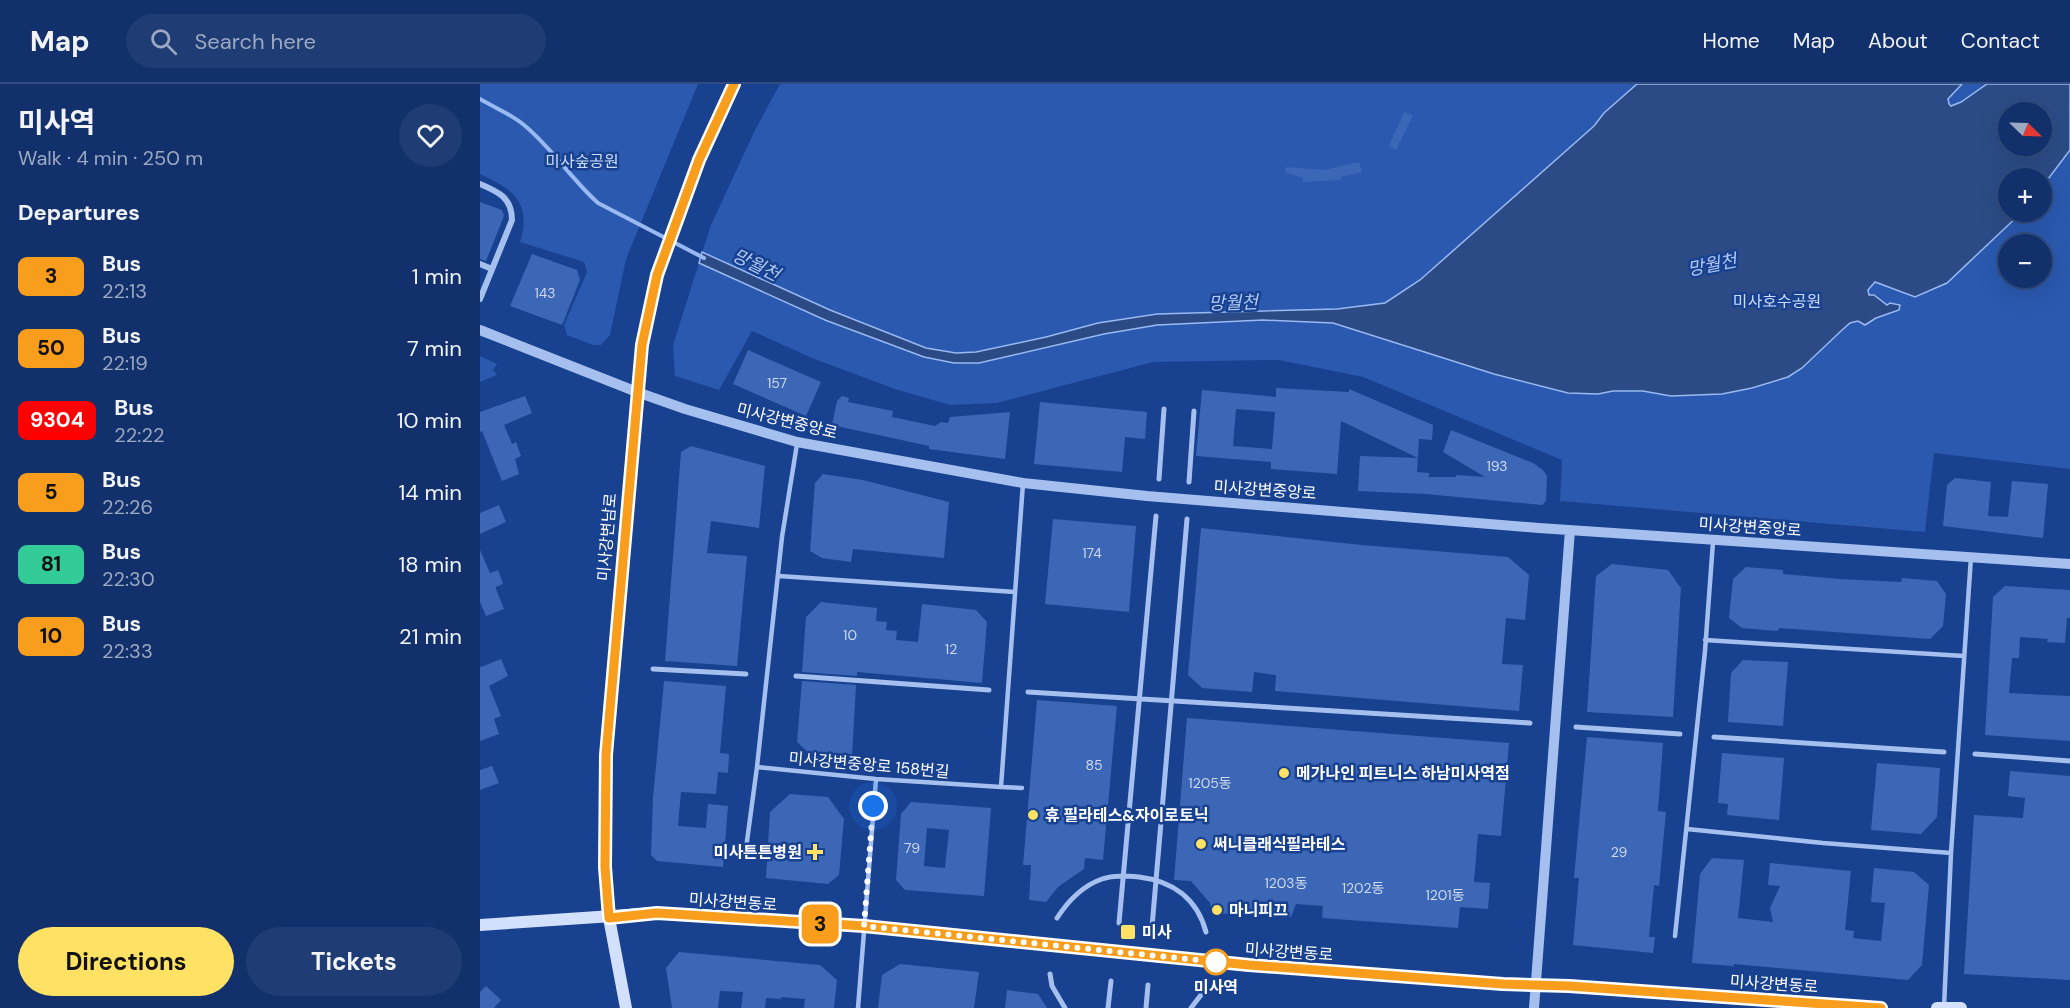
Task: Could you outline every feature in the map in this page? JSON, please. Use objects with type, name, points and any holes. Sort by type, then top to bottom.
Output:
[{"type":"main road","name":"미사강변남로","points":[[626,1008],[609,918],[605,867],[606,755],[637,392],[645,324],[657,275],[699,160],[734,84]]},
{"type":"main road","name":"미사강변동로","points":[[480,925],[657,913],[864,926],[1249,965],[1881,1008]]},
{"type":"main road","points":[[1937,1008],[1961,1008]]},
{"type":"street","points":[[480,184],[493,189],[512,207],[512,220],[480,299]]},
{"type":"street","points":[[480,264],[492,269]]},
{"type":"street","name":"미사강변중앙로","points":[[480,330],[685,409],[797,442],[1023,483],[1158,497],[1570,530],[2070,564]]},
{"type":"street","points":[[1159,480],[1164,409]]},
{"type":"street","points":[[1189,482],[1194,411]]},
{"type":"street","points":[[1119,923],[1156,516]]},
{"type":"street","points":[[1152,927],[1187,519]]},
{"type":"street","points":[[1534,1008],[1570,530]]},
{"type":"street","points":[[653,669],[746,674]]},
{"type":"street","points":[[796,676],[989,690]]},
{"type":"street","points":[[1028,692],[1530,723]]},
{"type":"street","points":[[1576,727],[1680,734]]},
{"type":"street","points":[[1714,737],[1944,752]]},
{"type":"street","points":[[1975,754],[2070,761]]},
{"type":"street","points":[[1057,918],[1077,893],[1102,879],[1124,875],[1157,879],[1176,889],[1191,901],[1202,918],[1206,932]]},
{"type":"street","points":[[1050,974],[1052,986],[1065,1008]]},
{"type":"street","points":[[1108,1008],[1111,981]]},
{"type":"street","points":[[1146,1008],[1148,985]]},
{"type":"street","points":[[1191,1008],[1204,991]]},
{"type":"lane","points":[[745,856],[783,526],[797,442]]},
{"type":"lane","points":[[1001,787],[1023,483]]},
{"type":"lane","points":[[1675,936],[1706,640],[1713,539]]},
{"type":"lane","points":[[1944,1007],[1951,853],[1971,557]]},
{"type":"lane","points":[[779,576],[1015,592]]},
{"type":"lane","points":[[1706,640],[1964,656]]},
{"type":"lane","name":"미사강변중앙로 158번길","points":[[757,767],[876,779],[1022,788]]},
{"type":"lane","points":[[858,1008],[876,779]]},
{"type":"lane","points":[[1687,829],[1951,853]]},
{"type":"green space","name":"미사숲공원","points":[[480,84],[698,84],[626,259],[610,335],[601,345],[593,345],[567,335],[564,325],[587,272],[584,262],[520,242],[523,217],[517,199],[502,185],[480,174]]},
{"type":"green space","name":"미사호수공원","points":[[780,84],[2070,84],[2070,469],[1934,453],[1925,532],[1560,501],[1562,460],[1363,377],[1279,360],[1153,362],[997,403],[950,405],[895,389],[812,358],[752,331],[719,390],[675,376],[673,345],[711,225],[755,130]]},
{"type":"green space","points":[[480,356],[497,364],[493,370],[497,375],[480,382]]},
{"type":"water","points":[[1637,84],[1962,84],[1948,99],[1951,106],[1961,102],[1987,84],[2070,84],[2070,150],[2052,174],[2052,168],[1998,168],[1998,222],[2011,222],[1947,283],[1915,297],[1875,282],[1868,290],[1869,295],[1874,295],[1887,305],[1890,303],[1900,305],[1899,310],[1876,318],[1865,325],[1858,321],[1850,323],[1802,368],[1788,377],[1722,394],[1671,396],[1643,391],[1568,393],[1494,374],[1333,323],[1263,320],[1157,325],[1104,334],[979,363],[954,363],[924,357],[825,320],[699,263],[702,252],[830,310],[926,348],[956,353],[976,352],[1098,323],[1157,314],[1337,309],[1385,303],[1420,280],[1594,126],[1604,113]]},
{"type":"building","points":[[1404,112],[1413,115],[1396,150],[1389,146]]},
{"type":"building","points":[[1359,162],[1362,172],[1341,177],[1341,180],[1303,182],[1303,178],[1285,172],[1286,167],[1324,170]]},
{"type":"building","points":[[480,202],[502,210],[504,216],[486,261],[480,259]]},
{"type":"building","points":[[532,254],[577,270],[580,280],[562,325],[510,306]]},
{"type":"building","points":[[748,350],[821,382],[806,416],[733,384]]},
{"type":"building","points":[[1276,388],[1349,392],[1349,389],[1433,425],[1432,440],[1419,439],[1418,458],[1341,421],[1337,474],[1271,469],[1271,462],[1196,456],[1202,390],[1276,397]],"holes":[[[1236,409],[1275,412],[1272,449],[1233,446]]]},
{"type":"building","points":[[525,396],[532,413],[504,425],[512,444],[516,442],[521,456],[515,459],[519,474],[502,481],[482,431],[480,432],[480,412]]},
{"type":"building","points":[[842,396],[849,398],[848,402],[893,411],[892,417],[935,426],[941,422],[948,423],[950,417],[1010,412],[1005,459],[929,449],[929,446],[832,425],[837,401]]},
{"type":"building","points":[[1040,402],[1147,412],[1145,439],[1125,437],[1122,472],[1034,464]]},
{"type":"building","points":[[1451,430],[1533,463],[1543,470],[1547,476],[1546,501],[1542,505],[1426,494],[1358,491],[1360,456],[1418,458],[1417,472],[1429,473],[1429,479],[1430,477],[1456,477],[1456,475],[1485,477],[1443,452]]},
{"type":"building","points":[[691,446],[765,466],[759,528],[711,521],[707,553],[747,556],[737,666],[665,661],[681,452]]},
{"type":"building","points":[[823,474],[863,480],[949,502],[944,558],[853,549],[851,562],[822,558],[810,551],[815,483]]},
{"type":"building","points":[[1955,478],[1991,482],[1988,516],[2008,517],[2012,481],[2048,484],[2043,538],[1943,526],[1947,485]]},
{"type":"building","points":[[499,505],[506,522],[480,534],[480,513]]},
{"type":"building","points":[[1053,519],[1136,526],[1129,612],[1045,604]]},
{"type":"building","points":[[1201,528],[1508,557],[1529,575],[1525,620],[1506,618],[1502,664],[1523,665],[1519,711],[1275,691],[1276,675],[1254,672],[1252,692],[1202,688],[1188,675]]},
{"type":"building","points":[[480,550],[490,573],[498,570],[503,584],[496,589],[504,609],[486,616],[480,602]]},
{"type":"building","points":[[1612,564],[1668,570],[1681,588],[1673,717],[1587,712],[1596,576]]},
{"type":"building","points":[[1746,567],[1783,570],[1783,574],[1839,579],[1901,582],[1902,578],[1937,581],[1946,594],[1943,626],[1930,639],[1779,628],[1778,631],[1742,628],[1729,618],[1733,579]]},
{"type":"building","points":[[2005,586],[2070,590],[2070,618],[2067,618],[2065,643],[2020,637],[2019,658],[2012,658],[2009,693],[2070,696],[2070,741],[1985,735],[1993,597]]},
{"type":"building","points":[[821,602],[877,608],[876,621],[887,622],[886,630],[897,631],[896,640],[918,642],[922,604],[976,610],[987,622],[982,683],[857,672],[857,676],[802,672],[806,617]]},
{"type":"building","points":[[501,659],[508,676],[489,686],[501,716],[494,719],[499,734],[480,741],[480,666]]},
{"type":"building","points":[[1743,660],[1788,662],[1783,726],[1728,722],[1731,673]]},
{"type":"building","points":[[664,681],[726,686],[720,753],[729,754],[728,773],[718,772],[716,794],[681,792],[678,826],[706,828],[708,804],[728,806],[723,867],[657,861],[651,855],[653,798]]},
{"type":"building","points":[[802,681],[856,685],[852,756],[810,754],[797,742]]},
{"type":"building","points":[[1037,700],[1117,706],[1103,860],[1085,858],[1084,869],[1058,887],[1046,902],[1029,900],[1031,865],[1023,865]]},
{"type":"building","points":[[1187,718],[1509,743],[1501,836],[1478,834],[1474,882],[1490,883],[1488,909],[1460,907],[1458,928],[1322,918],[1323,906],[1296,904],[1291,917],[1212,913],[1210,903],[1191,881],[1174,880]]},
{"type":"building","points":[[1587,737],[1663,743],[1658,811],[1666,812],[1659,886],[1654,885],[1649,937],[1655,937],[1653,953],[1573,945],[1579,878],[1574,878]]},
{"type":"building","points":[[1722,753],[1784,758],[1779,820],[1727,815],[1728,804],[1718,803]]},
{"type":"building","points":[[1877,763],[1940,768],[1937,817],[1921,834],[1871,830]]},
{"type":"building","points":[[492,766],[499,783],[480,790],[480,770]]},
{"type":"building","points":[[2010,771],[2070,776],[2070,980],[1964,974],[1974,815],[2023,818],[2025,798],[2008,796]]},
{"type":"building","points":[[790,794],[828,797],[844,819],[839,875],[828,884],[766,878],[770,812]]},
{"type":"building","points":[[911,802],[991,808],[984,896],[905,890],[896,880],[901,814]],"holes":[[[927,828],[949,830],[945,868],[924,866]]]},
{"type":"building","points":[[1712,858],[1744,860],[1738,918],[1773,922],[1770,908],[1780,886],[1768,885],[1770,863],[1851,871],[1845,930],[1854,931],[1853,938],[1881,941],[1885,903],[1871,902],[1874,868],[1914,872],[1929,885],[1922,965],[1908,980],[1734,964],[1734,966],[1692,963],[1700,874]]},
{"type":"building","points":[[679,952],[820,965],[837,980],[834,1008],[804,1008],[805,999],[781,997],[781,999],[766,998],[765,1008],[741,1008],[743,992],[720,991],[718,1008],[672,1008],[666,968]]},
{"type":"building","points":[[900,964],[979,972],[974,1008],[878,1008],[882,975]]},
{"type":"building","points":[[486,986],[501,1000],[494,1008],[480,1008],[480,992]]},
{"type":"building","points":[[1007,990],[1038,994],[1047,1008],[1005,1008]]},
{"type":"waterway","name":"망월천","points":[[480,99],[524,125],[598,203],[704,258]]},
{"type":"bus line","name":"3","points":[[734,84],[699,160],[680,209],[657,275],[645,324],[625,522],[606,755],[605,867],[609,918],[657,913],[864,926],[1249,965],[1881,1008]]},
{"type":"place","name":"메가나인 피트니스 하남미사역점","points":[[1284,773]]},
{"type":"place","name":"휴 필라테스&자이로토닉","points":[[1033,815]]},
{"type":"place","name":"써니클래식필라테스","points":[[1201,844]]},
{"type":"place","name":"미사튼튼병원","points":[[815,852]]},
{"type":"place","name":"마니피끄","points":[[1217,910]]},
{"type":"place","name":"미사","points":[[1128,932]]},
{"type":"place","name":"미사역","points":[[1216,962]]},
{"type":"route","points":[[873,806],[864,926],[1227,963],[1216,962]]}]
